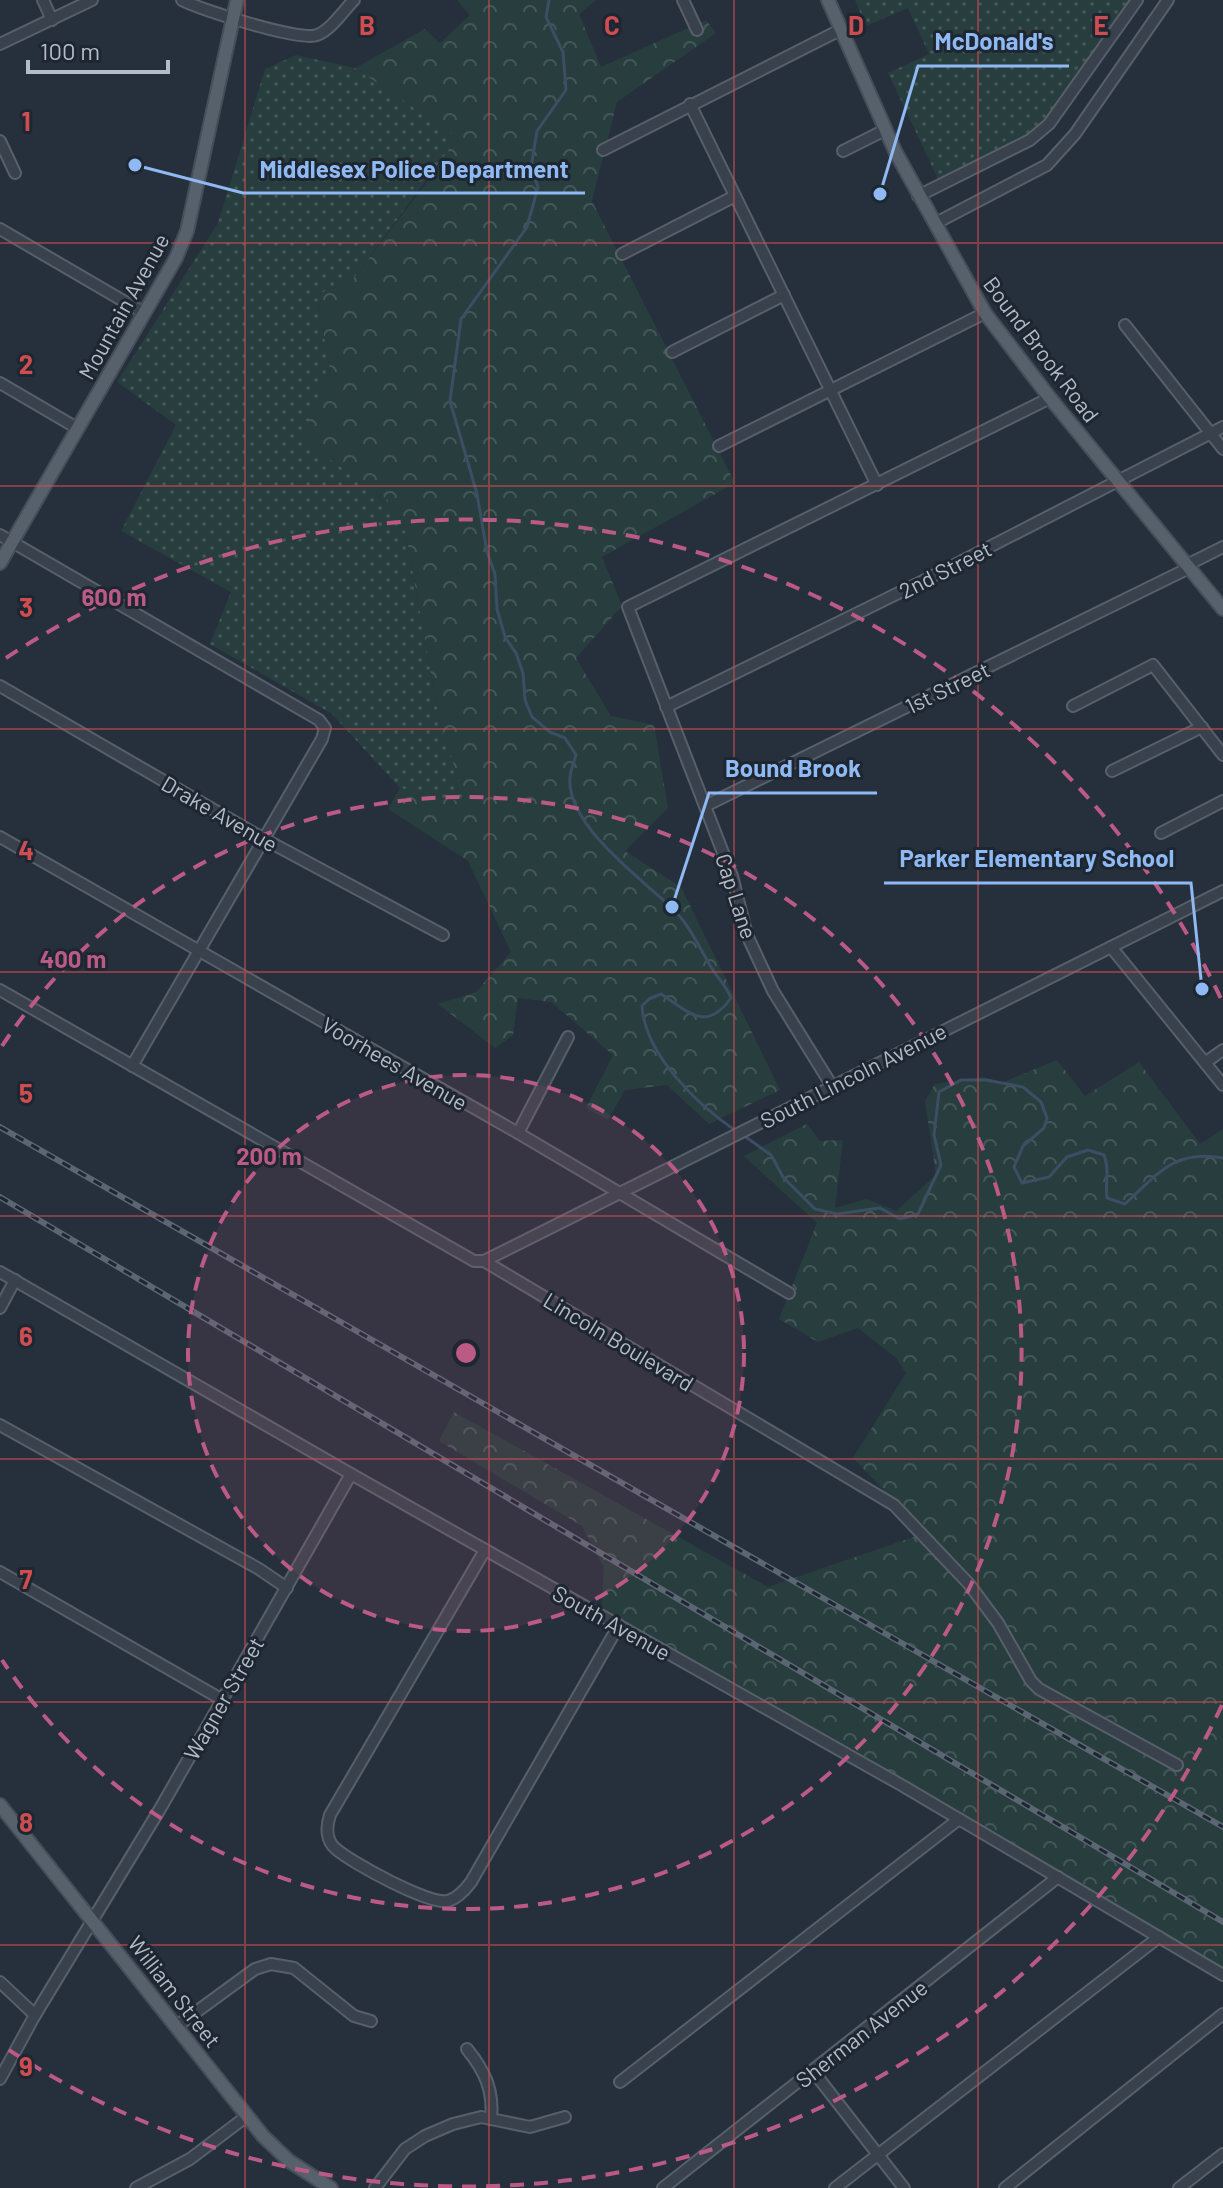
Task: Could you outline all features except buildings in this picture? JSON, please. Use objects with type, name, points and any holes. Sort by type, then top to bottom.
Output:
[{"type":"main road","name":"Mountain Avenue","points":[[0,563],[6,539],[77,428],[176,258],[187,231],[237,0]]},
{"type":"main road","name":"Bound Brook Road","points":[[828,0],[885,130],[918,196],[985,313],[1050,398],[1223,609]]},
{"type":"main road","name":"William Street","points":[[0,1805],[6,1822],[94,1921],[247,2116],[289,2161],[331,2188]]},
{"type":"street","points":[[43,0],[52,20]]},
{"type":"street","points":[[0,44],[92,0]]},
{"type":"street","points":[[182,0],[233,18],[305,37],[317,36],[354,0]]},
{"type":"street","points":[[683,0],[697,30]]},
{"type":"street","points":[[918,196],[1030,140],[1049,124],[1137,0]]},
{"type":"street","points":[[936,223],[1047,165],[1075,134],[1168,0]]},
{"type":"street","points":[[603,150],[840,30]]},
{"type":"street","points":[[690,104],[877,485],[1050,398]]},
{"type":"street","points":[[843,151],[885,130]]},
{"type":"street","points":[[0,141],[15,173]]},
{"type":"street","points":[[622,254],[735,196]]},
{"type":"street","points":[[0,229],[144,313]]},
{"type":"street","points":[[672,352],[784,295]]},
{"type":"street","points":[[719,446],[985,313]]},
{"type":"street","points":[[1125,325],[1223,449]]},
{"type":"street","points":[[0,383],[77,428]]},
{"type":"street","name":"2nd Street","points":[[666,707],[1119,482],[1223,427]]},
{"type":"street","name":"Cap Lane","points":[[832,1086],[773,991],[747,935],[732,876],[628,607],[877,485]]},
{"type":"street","points":[[6,539],[319,720],[325,728],[322,739],[132,1066]]},
{"type":"street","name":"1st Street","points":[[705,806],[1223,547]]},
{"type":"street","points":[[1073,706],[1153,665],[1223,755]]},
{"type":"street","name":"Drake Avenue","points":[[0,686],[264,839],[443,935]]},
{"type":"street","points":[[1112,771],[1202,727]]},
{"type":"street","points":[[1161,833],[1223,801]]},
{"type":"street","name":"Voorhees Avenue","points":[[0,837],[518,1133],[789,1293]]},
{"type":"street","name":"South Lincoln Avenue","points":[[484,1261],[1223,891]]},
{"type":"street","points":[[1111,947],[1223,1085]]},
{"type":"street","name":"Lincoln Boulevard","points":[[0,990],[474,1261],[484,1261],[894,1505],[969,1584],[998,1623],[1031,1681],[1045,1692],[1177,1765]]},
{"type":"street","points":[[518,1133],[568,1037]]},
{"type":"street","points":[[1206,1062],[1223,1050]]},
{"type":"street","name":"South Avenue","points":[[0,1272],[959,1819],[1223,1975]]},
{"type":"street","points":[[0,1308],[15,1280]]},
{"type":"street","points":[[0,1425],[259,1569],[287,1588]]},
{"type":"street","name":"Wagner Street","points":[[0,2079],[35,2015],[160,1809],[351,1474]]},
{"type":"street","points":[[485,1550],[330,1815],[326,1827],[334,1848],[377,1874],[424,1898],[450,1900],[461,1894],[471,1882],[619,1625]]},
{"type":"street","points":[[0,1572],[221,1699]]},
{"type":"street","points":[[620,2082],[959,1819]]},
{"type":"street","name":"Sherman Avenue","points":[[663,2188],[1058,1877]]},
{"type":"street","points":[[835,2188],[1159,1937]]},
{"type":"street","points":[[177,2026],[255,1969],[271,1964],[294,1968],[354,2016],[371,2021]]},
{"type":"street","points":[[0,1982],[35,2015]]},
{"type":"street","points":[[1005,2188],[1223,2014]]},
{"type":"street","points":[[467,2049],[489,2084],[493,2104],[491,2119]]},
{"type":"street","points":[[813,2071],[904,2188]]},
{"type":"street","points":[[136,2188],[190,2159],[247,2116]]},
{"type":"street","points":[[375,2188],[405,2149],[425,2136],[481,2117],[530,2127],[565,2117]]},
{"type":"street","points":[[1179,2188],[1223,2154]]},
{"type":"green space","points":[[457,0],[596,0],[579,14],[601,67],[706,20],[716,33],[617,102],[592,201],[735,483],[602,557],[622,606],[576,658],[611,716],[654,725],[668,808],[625,851],[681,887],[780,1090],[709,1124],[667,1085],[625,1090],[608,1120],[586,1108],[613,1055],[551,1002],[518,998],[513,1035],[495,1048],[438,1004],[476,992],[511,952],[468,861],[388,809],[400,788],[466,803],[439,718],[405,529],[387,499],[300,439],[330,370],[317,295],[354,278],[457,137],[355,68],[425,29],[440,43],[470,15]]},
{"type":"green space","points":[[855,0],[1132,0],[1036,131],[939,181],[888,73],[929,54],[908,8],[866,26]]},
{"type":"green space","points":[[296,55],[355,68],[458,137],[354,278],[317,295],[330,370],[301,439],[387,499],[405,529],[439,718],[467,804],[400,788],[332,714],[210,644],[231,592],[121,531],[176,425],[117,382],[218,223],[265,69]]},
{"type":"green space","points":[[1057,1060],[1085,1096],[1139,1062],[1200,1144],[1223,1129],[1223,1974],[601,1617],[604,1568],[582,1526],[439,1441],[454,1412],[768,1587],[925,1533],[853,1458],[906,1373],[896,1358],[858,1328],[818,1342],[779,1319],[817,1223],[744,1156],[807,1124],[820,1141],[843,1140],[835,1208],[867,1199],[896,1211],[936,1175],[925,1101],[935,1084],[984,1077],[1001,1083]]},
{"type":"waterway","points":[[549,0],[546,17],[563,52],[566,90],[537,131],[531,167],[538,187],[527,227],[461,319],[450,401],[477,494],[487,552],[495,574],[497,609],[505,637],[516,653],[523,673],[525,700],[532,717],[550,732],[565,738],[576,755],[570,775],[572,796],[592,831],[607,849],[676,912],[731,998],[722,1009],[705,1017],[689,1012],[661,994],[642,1006],[645,1024],[653,1043],[676,1077],[690,1093],[736,1131]]},
{"type":"waterway","points":[[743,1135],[771,1155],[783,1177],[815,1209],[837,1214],[880,1208],[900,1219],[918,1214],[941,1165],[934,1135],[939,1092],[961,1080],[986,1080],[1023,1087],[1041,1102],[1047,1118],[1044,1128],[1023,1146],[1014,1167],[1022,1183],[1049,1177],[1067,1157],[1088,1150],[1104,1155],[1107,1198],[1125,1204],[1168,1166],[1192,1157],[1223,1158]]},
{"type":"railway","points":[[0,1127],[1223,1827]]},
{"type":"railway","points":[[0,1197],[1223,1922]]},
{"type":"place","name":"Middlesex Police Department","points":[[135,165]]},
{"type":"place","name":"McDonald's","points":[[880,194]]},
{"type":"place","name":"Bound Brook","points":[[672,907]]},
{"type":"place","name":"Parker Elementary School","points":[[1202,989]]}]
